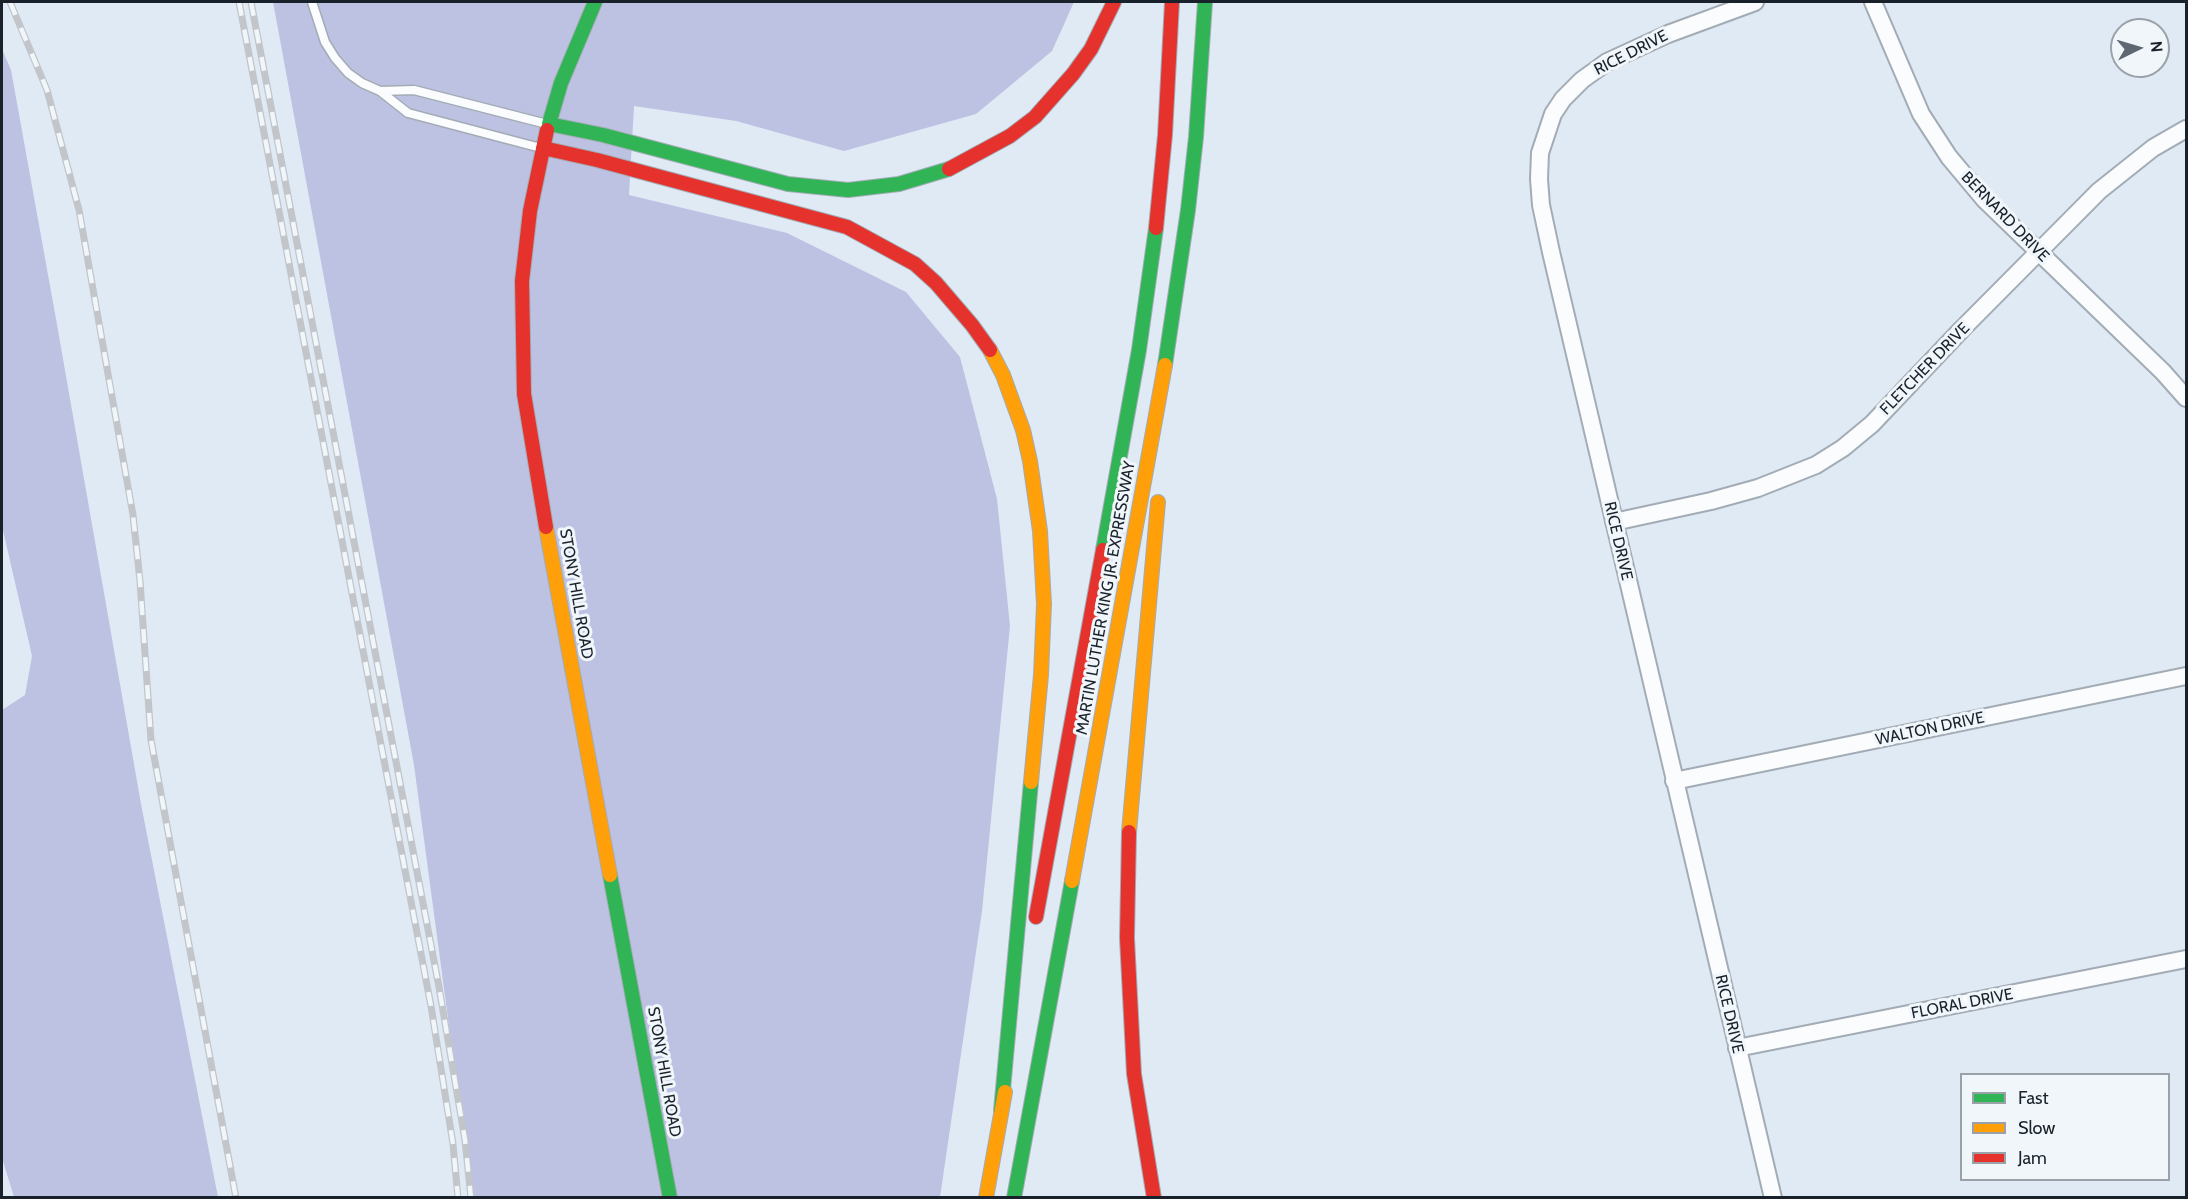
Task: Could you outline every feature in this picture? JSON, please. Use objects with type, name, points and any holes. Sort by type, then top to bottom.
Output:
[{"type":"main road","name":"STONY HILL ROAD","points":[[595,2],[561,83],[543,148],[530,211],[522,282],[524,394],[531,445],[670,1197]]},
{"type":"main road","points":[[549,124],[603,135],[788,184],[848,190],[899,184],[953,168],[1010,136],[1035,117],[1073,74],[1091,49],[1114,2]]},
{"type":"main road","name":"MARTIN LUTHER KING JR. EXPRESSWAY","points":[[1033,935],[1139,350],[1160,196],[1172,2]]},
{"type":"main road","name":"MARTIN LUTHER KING JR. EXPRESSWAY","points":[[1014,1197],[1167,354],[1196,137],[1205,2]]},
{"type":"main road","points":[[543,148],[597,159],[820,219],[868,237],[915,264],[936,283],[972,325],[1003,375],[1023,430],[1030,460],[1040,531],[1044,604],[1040,686],[1001,1111]]},
{"type":"main road","points":[[1162,460],[1178,282]]},
{"type":"main road","points":[[1154,1197],[1134,1074],[1128,985],[1127,897],[1133,776],[1160,484]]},
{"type":"main road","points":[[986,1197],[1029,958]]},
{"type":"street","name":"RICE DRIVE","points":[[1755,2],[1668,33],[1606,62],[1582,80],[1563,99],[1553,114],[1540,153],[1539,179],[1541,205],[1773,1197]]},
{"type":"street","name":"BERNARD DRIVE","points":[[1872,2],[1921,114],[1949,157],[1985,200],[2187,398]]},
{"type":"street","name":"FLETCHER DRIVE","points":[[1614,522],[1711,501],[1758,488],[1816,465],[1843,448],[1872,424],[2065,224],[2126,168],[2152,148],[2187,129]]},
{"type":"street","name":"WALTON DRIVE","points":[[1674,781],[2187,676]]},
{"type":"street","name":"FLORAL DRIVE","points":[[1737,1048],[2187,959]]},
{"type":"lane","points":[[312,2],[325,42],[334,58],[348,73],[362,83],[380,91],[408,113],[543,148]]},
{"type":"lane","points":[[380,91],[414,90],[549,124]]},
{"type":"shaded area","points":[[273,2],[1074,2],[1052,51],[976,114],[844,151],[736,121],[634,106],[629,195],[787,233],[906,292],[960,357],[997,499],[1010,626],[982,911],[940,1197],[472,1197],[414,765]]},
{"type":"shaded area","points":[[2,49],[11,70],[141,804],[218,1197],[14,1197],[2,1158],[2,710],[25,695],[32,656],[2,526]]},
{"type":"railway","points":[[10,2],[47,90],[79,210],[133,515],[151,740],[236,1198]]},
{"type":"railway","points":[[239,2],[431,1006],[453,1144],[458,1198]]},
{"type":"railway","points":[[251,2],[439,987],[465,1140],[471,1198]]},
{"type":"traffic: fast","points":[[549,124],[561,83],[595,2]]},
{"type":"traffic: fast","points":[[1165,365],[1188,210],[1196,137],[1205,2]]},
{"type":"traffic: fast","points":[[549,124],[603,135],[788,184],[848,190],[899,184],[949,169]]},
{"type":"traffic: fast","points":[[1103,550],[1139,350],[1156,228]]},
{"type":"traffic: fast","points":[[1001,1111],[1031,782]]},
{"type":"traffic: fast","points":[[610,875],[670,1198]]},
{"type":"traffic: fast","points":[[1014,1198],[1072,881]]},
{"type":"traffic: slow","points":[[990,350],[1003,375],[1023,430],[1040,531],[1044,604],[1041,675],[1031,782]]},
{"type":"traffic: slow","points":[[1072,881],[1165,365]]},
{"type":"traffic: slow","points":[[1129,832],[1158,502]]},
{"type":"traffic: slow","points":[[546,527],[610,875]]},
{"type":"traffic: slow","points":[[986,1198],[1005,1092]]},
{"type":"traffic: jam","points":[[949,169],[1010,136],[1035,117],[1073,74],[1091,49],[1114,2]]},
{"type":"traffic: jam","points":[[1156,228],[1165,135],[1172,2]]},
{"type":"traffic: jam","points":[[546,527],[524,394],[522,281],[530,211],[547,130]]},
{"type":"traffic: jam","points":[[543,148],[597,160],[847,227],[915,264],[936,283],[990,350]]},
{"type":"traffic: jam","points":[[1036,917],[1103,550]]},
{"type":"traffic: jam","points":[[1129,832],[1127,938],[1134,1074],[1154,1198]]}]
